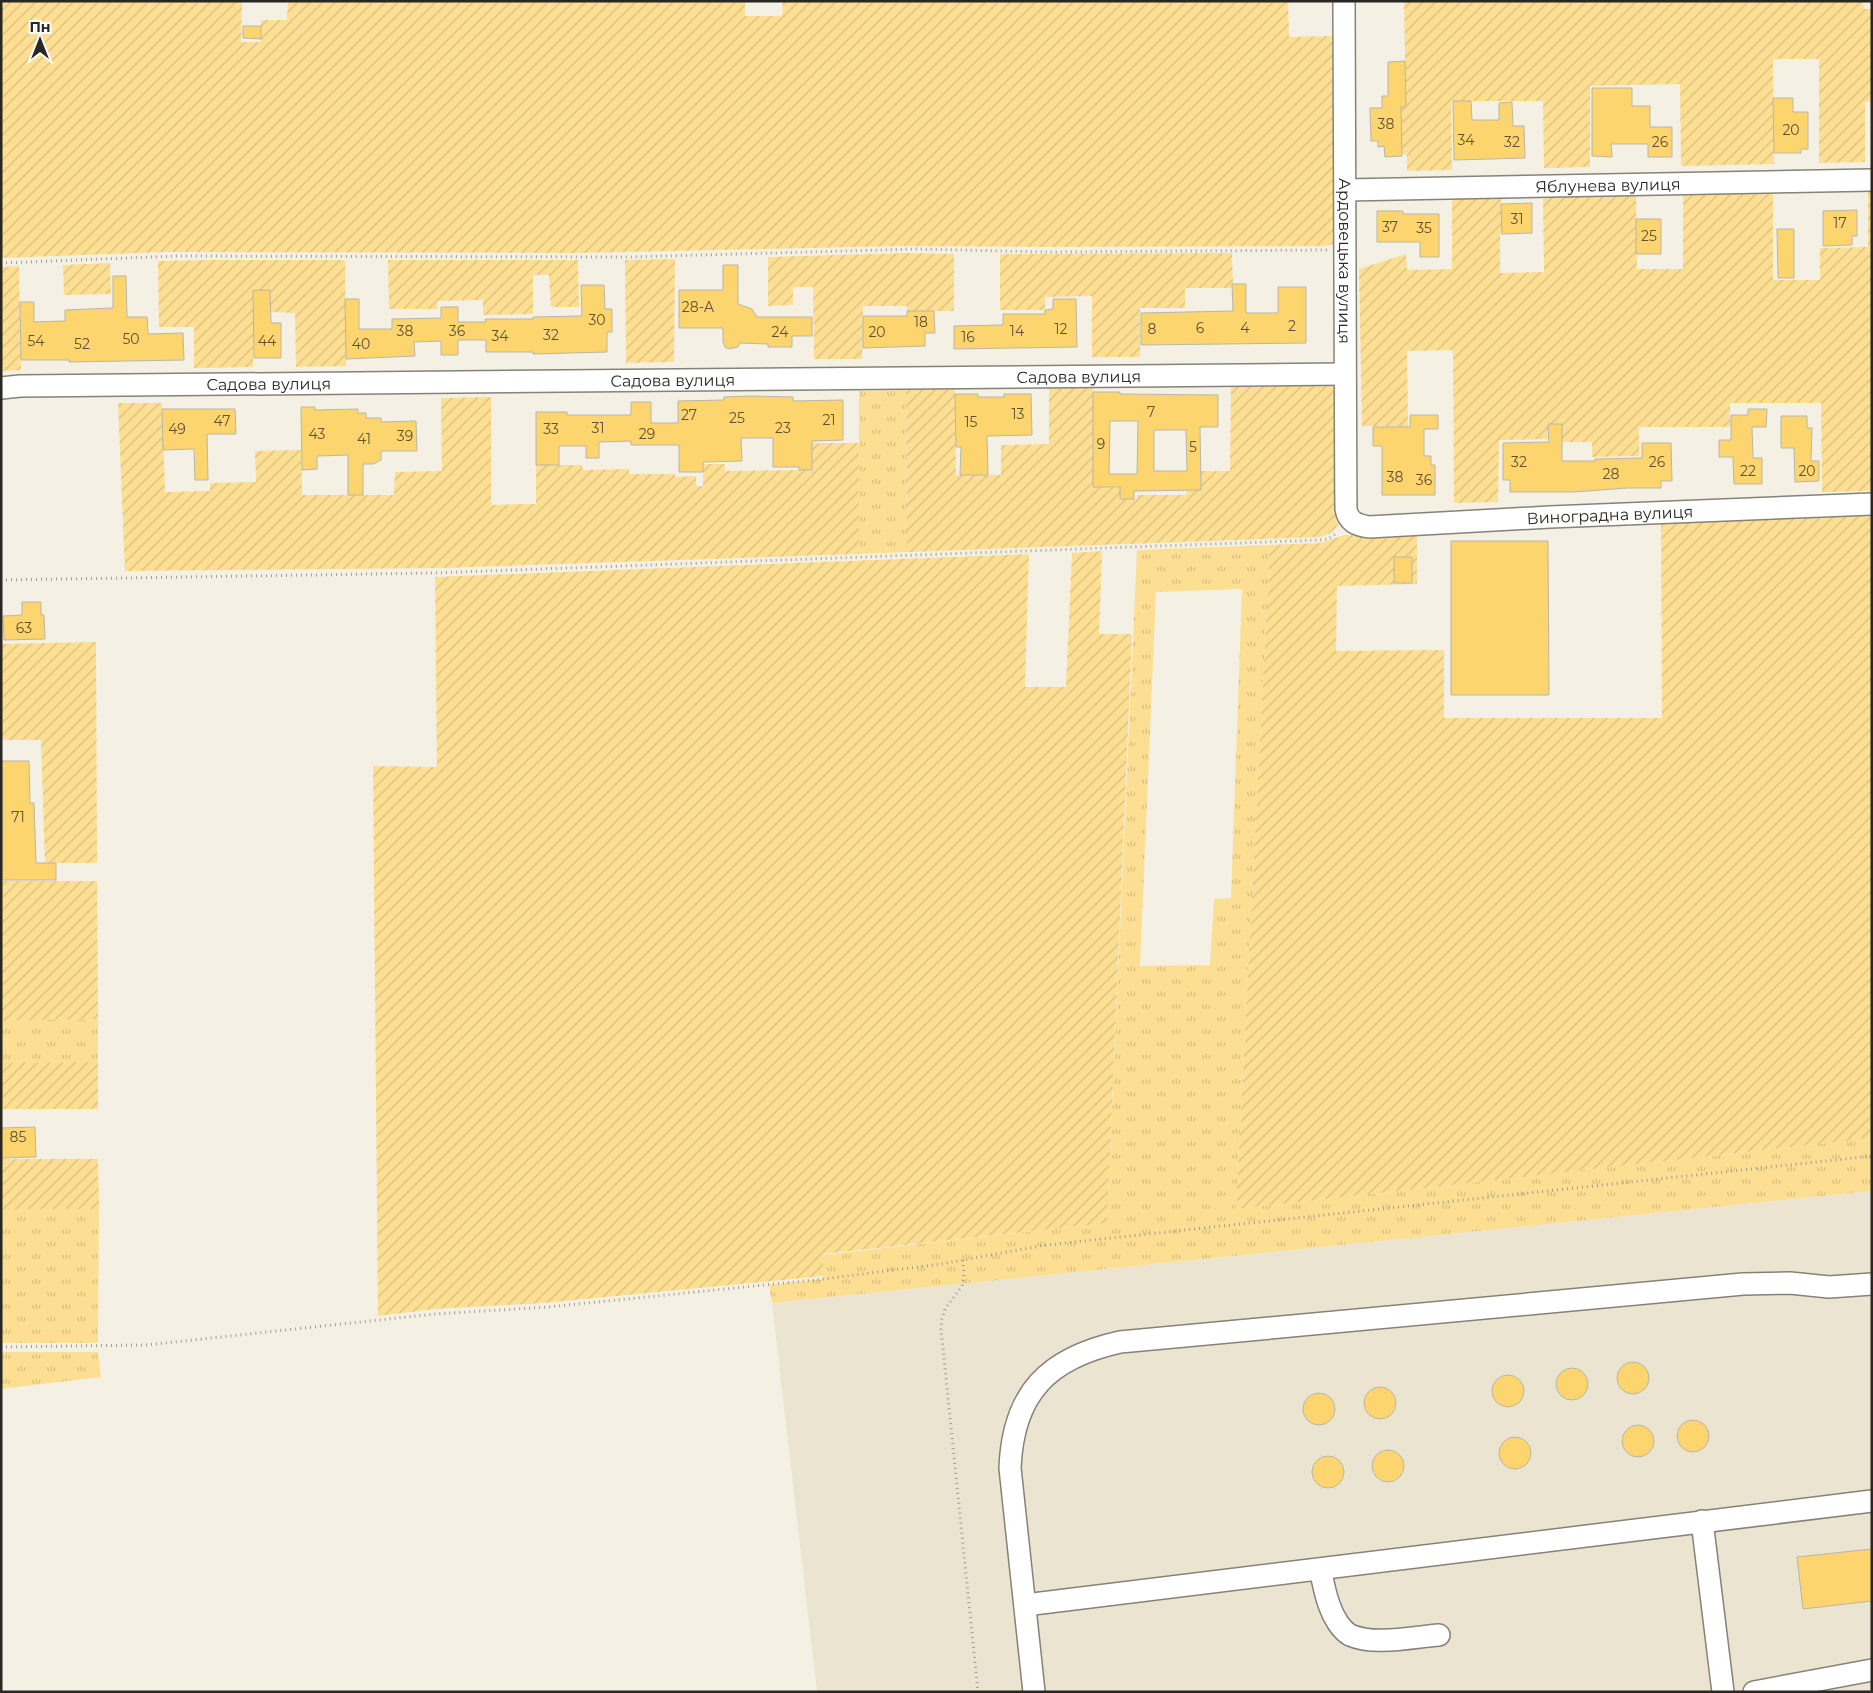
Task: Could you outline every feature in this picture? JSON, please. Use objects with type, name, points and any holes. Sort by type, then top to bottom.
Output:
[{"type":"street","name":"Ардовецька вулиця","points":[[1344,1],[1346,509],[1350,520]]},
{"type":"street","name":"Яблунева вулиця","points":[[1346,190],[1872,180]]},
{"type":"street","name":"Садова вулиця","points":[[1,388],[1345,374]]},
{"type":"street","name":"Виноградна вулиця","points":[[1350,520],[1358,526],[1369,527],[1540,517],[1872,504]]},
{"type":"street","points":[[1034,1692],[1010,1468],[1011,1444],[1016,1420],[1025,1399],[1054,1370],[1075,1357],[1096,1348],[1130,1342],[1743,1284],[1790,1283],[1829,1287],[1872,1284]]},
{"type":"street","points":[[1025,1605],[1872,1501]]},
{"type":"street","points":[[1702,1522],[1723,1692]]},
{"type":"street","points":[[1320,1569],[1330,1608],[1337,1622],[1348,1634],[1365,1639],[1384,1640],[1439,1635]]},
{"type":"street","points":[[1754,1692],[1872,1670]]},
{"type":"path","points":[[1,263],[177,256],[628,257],[918,249],[1046,252],[1346,250]]},
{"type":"path","points":[[1,580],[433,573],[1320,540],[1328,539],[1350,520]]},
{"type":"path","points":[[1,1347],[116,1346],[166,1343],[435,1314],[535,1308],[778,1284],[963,1260],[1040,1246],[1872,1156]]},
{"type":"path","points":[[963,1260],[964,1277],[962,1286],[945,1309],[942,1329],[978,1692]]},
{"type":"shaded area","points":[[1872,1191],[1872,1692],[817,1692],[772,1303]]},
{"type":"green space","points":[[1,1],[242,1],[241,42],[261,42],[261,20],[287,20],[288,1],[745,1],[745,16],[782,16],[783,1],[1288,1],[1289,37],[1333,36],[1339,238],[1333,244],[1326,246],[902,246],[578,253],[168,252],[1,258]]},
{"type":"green space","points":[[1404,1],[1863,1],[1864,9],[1872,9],[1872,101],[1865,102],[1865,162],[1819,163],[1819,59],[1773,59],[1774,164],[1681,166],[1680,84],[1590,86],[1590,167],[1544,168],[1543,101],[1451,101],[1452,170],[1407,171],[1407,154],[1402,154],[1401,107],[1406,107]]},
{"type":"green space","points":[[1868,188],[1872,188],[1872,491],[1822,492],[1821,403],[1730,403],[1730,427],[1639,427],[1639,456],[1592,457],[1592,442],[1562,442],[1562,424],[1548,424],[1549,439],[1499,440],[1498,502],[1454,503],[1453,350],[1407,351],[1408,427],[1362,426],[1359,269],[1406,254],[1407,270],[1452,269],[1452,197],[1501,196],[1500,273],[1544,272],[1543,195],[1636,193],[1637,269],[1683,269],[1683,191],[1773,190],[1773,280],[1820,280],[1820,248],[1868,247]]},
{"type":"green space","points":[[907,253],[954,254],[954,311],[907,311],[907,306],[863,306],[862,359],[814,359],[813,287],[793,287],[793,305],[768,306],[768,257]]},
{"type":"green space","points":[[1232,253],[1233,288],[1185,288],[1185,308],[1140,308],[1140,357],[1092,357],[1092,296],[1045,297],[1045,310],[1000,310],[1000,254]]},
{"type":"green space","points":[[675,259],[674,362],[626,363],[625,260]]},
{"type":"green space","points":[[345,260],[346,366],[296,367],[295,313],[271,312],[270,290],[254,290],[253,367],[194,368],[194,327],[159,327],[158,261]]},
{"type":"green space","points":[[388,260],[578,260],[579,307],[551,307],[549,275],[533,275],[533,314],[483,315],[483,300],[437,301],[437,309],[389,309]]},
{"type":"green space","points":[[110,263],[111,294],[64,295],[63,265]]},
{"type":"green space","points":[[19,266],[21,370],[1,371],[1,267]]},
{"type":"green space","points":[[1338,385],[1341,514],[1335,529],[1320,537],[907,552],[906,390],[955,389],[956,475],[1001,475],[1001,445],[1049,444],[1049,388],[1093,388],[1093,487],[1120,488],[1120,499],[1137,499],[1137,495],[1186,495],[1187,490],[1201,490],[1201,471],[1230,471],[1231,386]]},
{"type":"green space","points":[[906,390],[907,552],[859,554],[859,391]]},
{"type":"green space","points":[[491,397],[491,505],[536,504],[536,465],[582,465],[583,470],[629,469],[629,474],[675,474],[675,477],[696,476],[696,486],[703,486],[703,464],[725,464],[725,471],[812,470],[812,443],[859,443],[859,554],[442,568],[125,571],[118,403],[162,403],[165,492],[210,491],[210,483],[256,482],[255,451],[301,450],[302,495],[394,495],[395,472],[442,471],[441,398]]},
{"type":"green space","points":[[1872,510],[1872,1138],[1236,1209],[1270,545],[1320,543],[1345,535],[1417,529],[1417,584],[1337,586],[1336,651],[1444,650],[1444,718],[1662,718],[1661,519]]},
{"type":"green space","points":[[1270,545],[1236,1209],[1872,1138],[1872,1191],[772,1303],[769,1285],[823,1279],[823,1255],[1107,1223],[1137,550]],"holes":[[[1242,589],[1231,898],[1214,899],[1210,965],[1140,966],[1156,592]]]},
{"type":"green space","points":[[1102,551],[1099,634],[1132,634],[1107,1223],[823,1254],[823,1276],[544,1303],[435,1309],[378,1316],[373,766],[437,767],[435,577],[1029,554],[1025,687],[1066,687],[1072,553]]},
{"type":"green space","points":[[96,642],[97,863],[45,863],[41,740],[1,740],[1,644]]},
{"type":"green space","points":[[1,881],[97,881],[98,1019],[1,1021]]},
{"type":"green space","points":[[98,1019],[98,1062],[1,1063],[1,1021]]},
{"type":"green space","points":[[98,1062],[98,1109],[1,1109],[1,1063]]},
{"type":"green space","points":[[1,1159],[98,1159],[99,1209],[1,1209]]},
{"type":"green space","points":[[1,1209],[99,1209],[98,1343],[1,1343]]},
{"type":"green space","points":[[1,1352],[98,1352],[101,1377],[1,1389]]},
{"type":"building","points":[[243,26],[261,26],[261,39],[243,38]]},
{"type":"building","points":[[1405,61],[1406,107],[1401,107],[1402,156],[1385,157],[1384,146],[1378,147],[1378,141],[1371,141],[1370,108],[1382,108],[1382,96],[1388,96],[1388,62]]},
{"type":"building","points":[[1592,88],[1632,88],[1632,106],[1650,106],[1650,127],[1672,127],[1672,157],[1648,157],[1648,144],[1611,144],[1612,157],[1592,156]]},
{"type":"building","points":[[1773,98],[1793,98],[1793,112],[1808,112],[1808,149],[1801,149],[1801,153],[1774,153]]},
{"type":"building","points":[[1453,101],[1471,101],[1472,120],[1499,120],[1499,103],[1512,102],[1513,126],[1524,126],[1525,158],[1454,160]]},
{"type":"building","points":[[1532,203],[1532,233],[1502,234],[1501,204]]},
{"type":"building","points":[[1857,210],[1857,236],[1852,236],[1852,245],[1823,246],[1823,211]]},
{"type":"building","points":[[1377,211],[1403,211],[1403,214],[1439,214],[1439,257],[1420,257],[1420,242],[1377,242]]},
{"type":"building","points":[[1636,219],[1661,219],[1661,254],[1636,254]]},
{"type":"building","points":[[1777,229],[1794,229],[1794,278],[1778,278]]},
{"type":"building","points":[[723,265],[738,265],[738,304],[752,309],[757,317],[812,317],[812,336],[792,336],[792,347],[768,347],[768,344],[740,343],[738,347],[729,349],[725,347],[723,342],[723,328],[679,328],[679,290],[723,290]]},
{"type":"building","points":[[113,276],[126,276],[127,317],[147,317],[148,334],[183,333],[184,360],[69,362],[69,360],[21,360],[20,302],[34,302],[34,322],[65,321],[65,310],[113,308]]},
{"type":"building","points":[[1232,284],[1246,284],[1246,313],[1278,313],[1278,287],[1306,287],[1306,343],[1141,345],[1141,313],[1233,311]]},
{"type":"building","points":[[581,285],[604,285],[605,309],[612,309],[612,332],[607,332],[607,352],[533,354],[533,352],[486,352],[486,340],[458,340],[458,355],[441,355],[441,341],[414,342],[415,356],[346,359],[345,299],[359,299],[359,329],[392,329],[392,319],[441,318],[441,307],[458,307],[458,322],[486,322],[485,319],[582,316]]},
{"type":"building","points":[[253,290],[270,290],[271,323],[281,323],[281,358],[254,358]]},
{"type":"building","points":[[1053,299],[1076,299],[1077,347],[954,349],[954,326],[1003,325],[1003,314],[1045,314],[1045,310],[1053,309]]},
{"type":"building","points":[[907,311],[934,311],[935,333],[925,333],[925,346],[863,348],[863,316],[907,316]]},
{"type":"building","points":[[1093,392],[1218,395],[1218,427],[1200,427],[1201,490],[1134,491],[1134,499],[1120,499],[1120,487],[1093,487]],"holes":[[[1110,421],[1138,421],[1137,474],[1109,474]],[[1154,430],[1186,430],[1187,471],[1154,471]]]},
{"type":"building","points":[[955,394],[978,394],[978,397],[1004,397],[1004,394],[1031,394],[1032,435],[987,436],[988,475],[960,475],[961,447],[956,447]]},
{"type":"building","points":[[724,397],[793,397],[793,401],[843,400],[843,440],[812,441],[812,470],[799,470],[799,467],[773,467],[773,438],[741,438],[742,461],[703,462],[703,472],[679,472],[679,445],[631,445],[631,441],[599,442],[599,458],[586,458],[586,446],[559,446],[559,465],[536,465],[536,412],[567,412],[567,415],[631,415],[631,402],[651,402],[651,423],[678,423],[678,401],[724,400]]},
{"type":"building","points":[[301,407],[315,407],[315,410],[358,409],[358,413],[366,413],[366,418],[381,418],[381,422],[416,421],[417,451],[381,451],[381,460],[373,464],[363,464],[363,495],[348,495],[348,455],[317,456],[317,469],[302,470]]},
{"type":"building","points":[[162,409],[235,409],[236,434],[207,434],[208,480],[195,480],[194,449],[163,450]]},
{"type":"building","points":[[1748,409],[1767,409],[1766,427],[1752,427],[1753,458],[1762,458],[1762,484],[1734,484],[1733,457],[1719,457],[1719,440],[1731,440],[1731,415],[1748,415]]},
{"type":"building","points":[[1410,415],[1438,415],[1438,429],[1424,429],[1424,456],[1431,456],[1431,465],[1435,465],[1435,495],[1382,495],[1382,446],[1373,446],[1373,427],[1410,427]]},
{"type":"building","points":[[1781,416],[1807,416],[1807,428],[1812,428],[1811,461],[1819,461],[1819,481],[1795,482],[1794,448],[1781,448]]},
{"type":"building","points":[[1548,424],[1562,424],[1562,461],[1642,458],[1642,443],[1671,443],[1672,481],[1661,481],[1661,488],[1627,488],[1574,492],[1510,492],[1510,480],[1503,480],[1503,443],[1549,442]]},
{"type":"building","points":[[1451,541],[1548,541],[1549,695],[1451,695]]},
{"type":"building","points":[[1394,557],[1412,557],[1412,583],[1394,583]]},
{"type":"building","points":[[22,602],[41,602],[41,615],[44,615],[45,639],[4,640],[3,616],[22,615]]},
{"type":"building","points":[[2,761],[29,761],[30,803],[34,803],[36,863],[56,863],[56,880],[2,880]]},
{"type":"building","points":[[35,1127],[36,1157],[1,1158],[1,1128]]},
{"type":"building","points":[[1633,1362],[1639,1363],[1644,1367],[1648,1372],[1648,1384],[1644,1389],[1639,1393],[1633,1394],[1627,1393],[1622,1389],[1618,1384],[1617,1378],[1618,1372],[1622,1367],[1627,1363]]},
{"type":"building","points":[[1572,1368],[1578,1369],[1583,1373],[1587,1378],[1587,1390],[1583,1395],[1578,1399],[1572,1400],[1566,1399],[1561,1395],[1557,1390],[1556,1384],[1557,1378],[1561,1373],[1566,1369]]},
{"type":"building","points":[[1508,1375],[1514,1376],[1519,1380],[1523,1385],[1523,1397],[1519,1402],[1514,1406],[1508,1407],[1502,1406],[1497,1402],[1493,1397],[1492,1391],[1493,1385],[1497,1380],[1502,1376]]},
{"type":"building","points":[[1380,1387],[1386,1388],[1391,1392],[1395,1397],[1395,1409],[1391,1414],[1386,1418],[1380,1419],[1374,1418],[1369,1414],[1365,1409],[1364,1403],[1365,1397],[1369,1392],[1374,1388]]},
{"type":"building","points":[[1319,1393],[1325,1394],[1330,1398],[1334,1403],[1334,1415],[1330,1420],[1325,1424],[1319,1425],[1313,1424],[1308,1420],[1304,1415],[1303,1409],[1304,1403],[1308,1398],[1313,1394]]},
{"type":"building","points":[[1693,1420],[1699,1421],[1704,1425],[1708,1430],[1708,1442],[1704,1447],[1699,1451],[1693,1452],[1687,1451],[1682,1447],[1678,1442],[1677,1436],[1678,1430],[1682,1425],[1687,1421]]},
{"type":"building","points":[[1638,1425],[1644,1426],[1649,1430],[1653,1435],[1653,1447],[1649,1452],[1644,1456],[1638,1457],[1632,1456],[1627,1452],[1623,1447],[1622,1441],[1623,1435],[1627,1430],[1632,1426]]},
{"type":"building","points":[[1515,1437],[1521,1438],[1526,1442],[1530,1447],[1530,1459],[1526,1464],[1521,1468],[1515,1469],[1509,1468],[1504,1464],[1500,1459],[1499,1453],[1500,1447],[1504,1442],[1509,1438]]},
{"type":"building","points":[[1388,1450],[1394,1451],[1399,1455],[1403,1460],[1403,1472],[1399,1477],[1394,1481],[1388,1482],[1382,1481],[1377,1477],[1373,1472],[1372,1466],[1373,1460],[1377,1455],[1382,1451]]},
{"type":"building","points":[[1328,1456],[1334,1457],[1339,1461],[1343,1466],[1343,1478],[1339,1483],[1334,1487],[1328,1488],[1322,1487],[1317,1483],[1313,1478],[1312,1472],[1313,1466],[1317,1461],[1322,1457]]},
{"type":"building","points":[[1872,1549],[1872,1601],[1803,1609],[1797,1557]]}]
